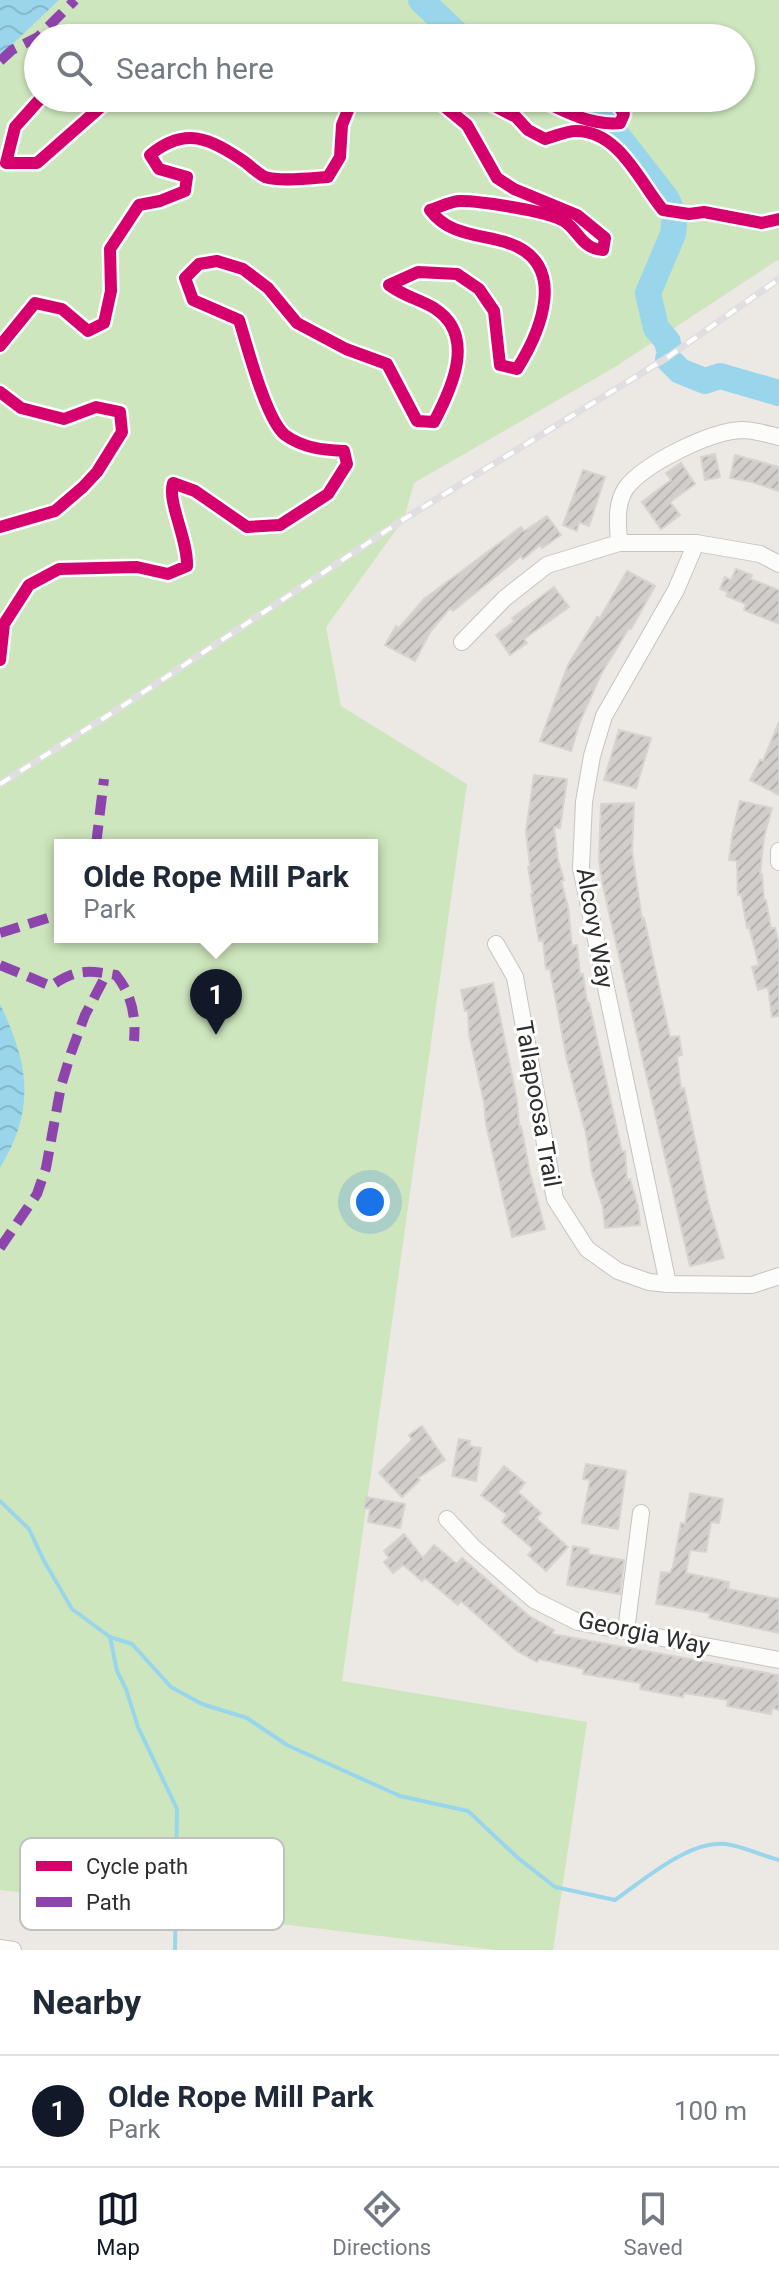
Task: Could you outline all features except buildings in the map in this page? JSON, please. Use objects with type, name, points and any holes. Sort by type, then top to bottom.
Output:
[{"type":"street","points":[[619,543],[617,510],[627,488],[653,465],[714,435],[743,430],[779,437]]},
{"type":"street","points":[[462,642],[505,598],[547,565],[619,543],[696,543],[760,554],[779,564]]},
{"type":"street","name":"Alcovy Way","points":[[668,1284],[581,868],[584,802],[592,756],[604,716],[676,590],[696,543]]},
{"type":"street","points":[[779,851],[779,862]]},
{"type":"street","name":"Tallapoosa Trail","points":[[496,944],[515,977],[555,1199],[587,1249],[618,1271],[649,1282],[752,1285],[779,1276]]},
{"type":"street","points":[[626,1631],[641,1513]]},
{"type":"street","name":"Georgia Way","points":[[447,1519],[473,1547],[534,1600],[578,1622],[779,1660]]},
{"type":"street","points":[[0,1948],[13,1950]]},
{"type":"green space","points":[[0,0],[779,0],[779,259],[615,367],[414,483],[404,519],[326,627],[341,706],[467,784],[342,1681],[587,1722],[553,1950],[496,1950],[284,1924],[284,1838],[20,1838],[20,1892],[0,1890]]},
{"type":"water","points":[[0,0],[59,0],[34,24],[24,24],[24,33],[0,56]]},
{"type":"water","points":[[0,1004],[17,1047],[24,1086],[19,1126],[0,1168]]},
{"type":"waterway","points":[[421,0],[446,24]]},
{"type":"waterway","points":[[590,112],[597,119],[606,121],[666,198],[675,216],[673,234],[648,293],[656,328],[668,346]]},
{"type":"waterway","points":[[668,359],[680,371],[705,381],[720,376],[779,393]]},
{"type":"waterway","points":[[0,1501],[29,1529],[72,1609],[110,1637],[132,1644],[171,1687],[202,1704],[247,1718],[287,1745],[400,1796],[468,1811],[518,1858],[555,1887],[615,1900],[685,1853],[716,1844],[737,1846],[779,1860]]},
{"type":"waterway","points":[[110,1637],[117,1671],[138,1727],[177,1809],[177,1838]]},
{"type":"waterway","points":[[175,1930],[175,1950]]},
{"type":"railway","points":[[0,784],[404,519],[668,357],[779,279]]},
{"type":"marked path","points":[[51,24],[75,0]]},
{"type":"marked path","points":[[0,61],[24,44]]},
{"type":"marked path","points":[[97,839],[104,779]]},
{"type":"marked path","points":[[0,933],[54,916]]},
{"type":"marked path","points":[[0,965],[51,986],[82,972],[116,975],[132,1006],[134,1041]]},
{"type":"marked path","points":[[0,1248],[37,1194],[46,1168],[61,1086],[71,1053],[85,1015],[107,973]]},
{"type":"cycle path","points":[[28,112],[15,127],[6,163],[37,163],[95,112]]},
{"type":"cycle path","points":[[0,346],[35,303],[62,309],[88,331],[104,323],[111,291],[110,249],[139,205],[185,191],[187,177],[159,169],[150,155],[163,146],[175,140],[198,139],[220,147],[265,177],[328,177],[340,157],[342,125],[347,112]]},
{"type":"cycle path","points":[[0,660],[4,624],[29,585],[59,569],[137,567],[168,574],[187,566],[173,500],[173,483],[195,491],[247,527],[280,525],[328,494],[347,464],[344,451],[306,446],[285,435],[278,427],[258,381],[239,320],[193,300],[185,278],[199,264],[217,261],[243,269],[268,288],[297,323],[346,349],[387,364],[417,421],[434,422],[448,394],[457,362],[455,332],[447,319],[434,308],[389,285],[418,272],[457,274],[479,289],[494,311],[500,365],[517,369],[541,318],[544,282],[539,266],[527,253],[508,243],[446,225],[430,210],[457,201],[498,205],[556,217],[596,249],[603,250],[605,238],[577,215],[514,189],[497,178],[467,125],[451,112]]},
{"type":"cycle path","points":[[506,112],[545,139],[576,131],[591,133],[605,140],[627,160],[663,210],[689,214],[704,212],[762,223],[779,219]]},
{"type":"cycle path","points":[[567,112],[588,120],[609,123],[620,123],[623,112]]},
{"type":"cycle path","points":[[0,392],[21,408],[64,419],[96,407],[120,412],[122,432],[97,472],[55,511],[0,527]]},
{"type":"place","name":"Olde Rope Mill Park","points":[[216,1035]]}]
